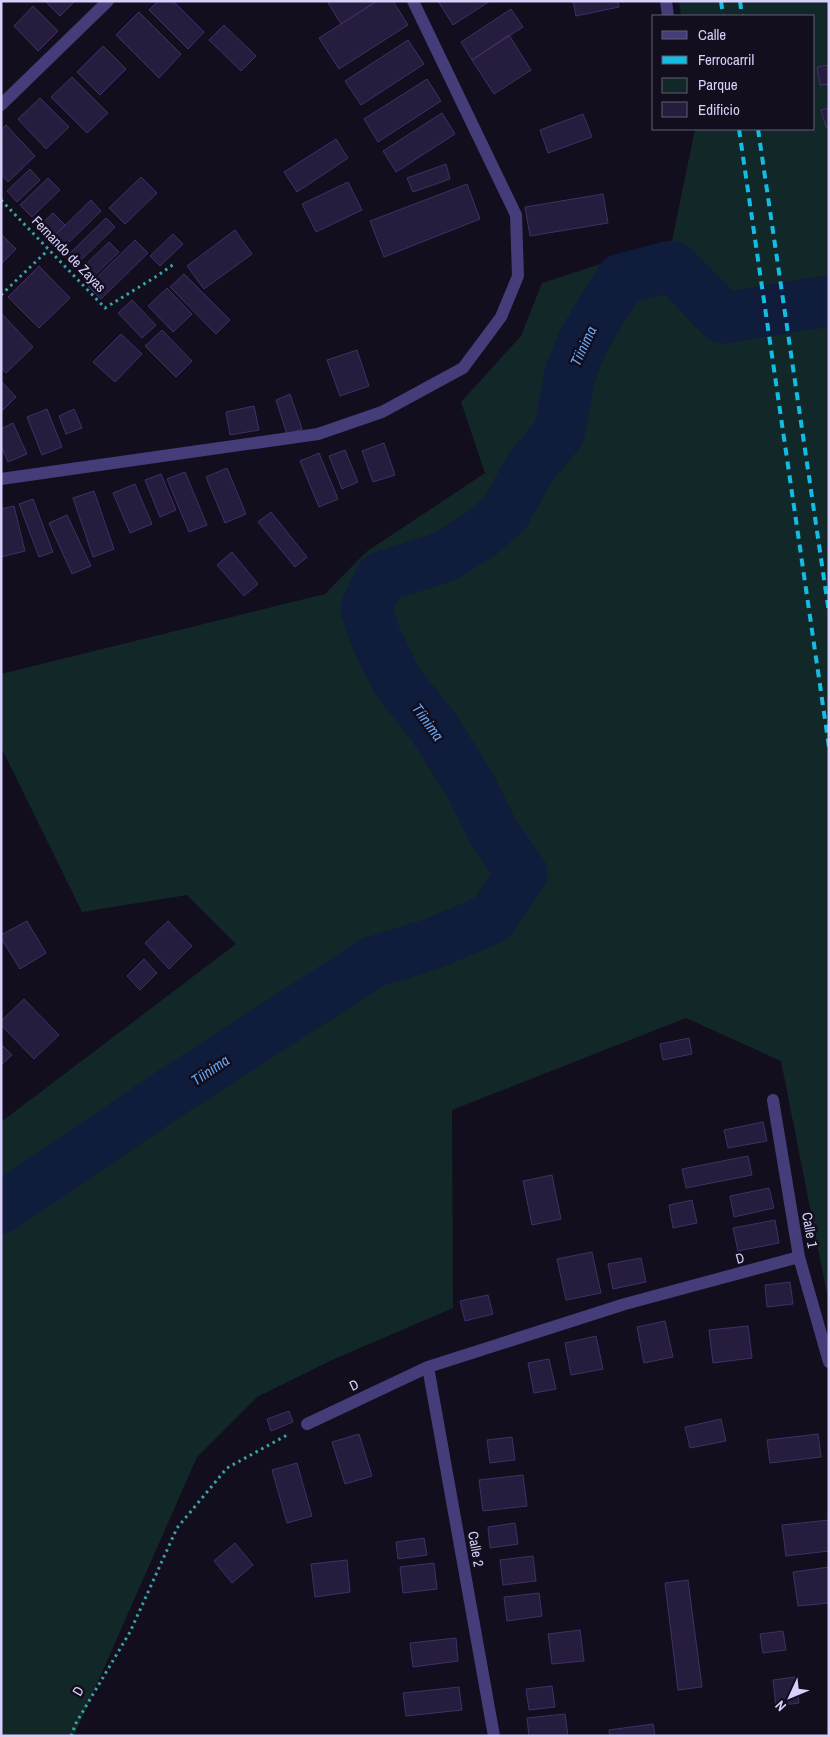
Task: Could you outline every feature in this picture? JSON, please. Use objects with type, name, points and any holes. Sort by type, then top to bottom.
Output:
[{"type":"street","points":[[1,105],[108,1]]},
{"type":"street","points":[[1,479],[318,434],[382,412],[463,368],[501,317],[518,276],[516,215],[413,1]]},
{"type":"street","points":[[666,1],[668,15]]},
{"type":"street","name":"Calle 1","points":[[773,1100],[800,1257],[829,1362]]},
{"type":"street","name":"D","points":[[307,1424],[428,1367],[625,1304],[800,1257]]},
{"type":"street","name":"Calle 2","points":[[428,1367],[494,1736]]},
{"type":"path","name":"Fernando de Zayas","points":[[1,200],[105,308],[174,264]]},
{"type":"path","points":[[1,295],[48,250]]},
{"type":"path","name":"D","points":[[71,1736],[76,1723],[130,1632],[177,1528],[227,1468],[307,1424]]},
{"type":"green space","points":[[679,1],[829,1],[829,1304],[781,1061],[686,1018],[452,1110],[453,1308],[332,1360],[257,1397],[197,1457],[74,1736],[1,1736],[1,1122],[236,944],[187,895],[82,912],[1,747],[1,674],[325,594],[366,552],[485,473],[461,402],[521,336],[542,283],[672,241],[695,130],[815,130],[815,15],[681,15]]},
{"type":"building","points":[[45,1],[75,1],[60,16]]},
{"type":"building","points":[[158,1],[173,1],[204,32],[188,49],[149,10]]},
{"type":"building","points":[[327,1],[377,1],[341,24]]},
{"type":"building","points":[[377,1],[393,1],[408,25],[339,69],[319,38]]},
{"type":"building","points":[[438,1],[490,1],[453,25]]},
{"type":"building","points":[[573,1],[618,1],[619,7],[576,16]]},
{"type":"building","points":[[33,6],[58,31],[38,51],[14,26]]},
{"type":"building","points":[[511,9],[523,27],[472,60],[461,42]]},
{"type":"building","points":[[139,12],[181,54],[159,78],[116,35]]},
{"type":"building","points":[[224,25],[256,56],[241,71],[209,40]]},
{"type":"building","points":[[509,35],[531,70],[494,94],[472,60]]},
{"type":"building","points":[[408,40],[424,64],[361,105],[345,81]]},
{"type":"building","points":[[103,46],[126,69],[100,95],[77,72]]},
{"type":"building","points":[[829,65],[829,84],[820,85],[817,67]]},
{"type":"building","points":[[72,77],[108,113],[87,133],[51,97]]},
{"type":"building","points":[[427,79],[441,101],[378,142],[364,119]]},
{"type":"building","points":[[40,98],[69,127],[46,149],[18,119]]},
{"type":"building","points":[[829,108],[829,127],[826,127],[821,110]]},
{"type":"building","points":[[442,113],[455,134],[396,172],[383,151]]},
{"type":"building","points":[[583,114],[592,137],[548,153],[540,130]]},
{"type":"building","points":[[6,125],[35,156],[8,182],[1,174],[1,130]]},
{"type":"building","points":[[336,139],[348,158],[297,192],[284,172]]},
{"type":"building","points":[[446,164],[450,179],[413,192],[407,178]]},
{"type":"building","points":[[30,169],[40,180],[17,202],[7,191]]},
{"type":"building","points":[[141,177],[157,193],[125,224],[109,208]]},
{"type":"building","points":[[48,178],[60,190],[32,217],[20,205]]},
{"type":"building","points":[[348,182],[362,210],[316,232],[302,204]]},
{"type":"building","points":[[467,184],[480,219],[384,257],[370,221]]},
{"type":"building","points":[[603,194],[608,223],[530,236],[525,207]]},
{"type":"building","points":[[91,200],[101,211],[60,251],[50,240]]},
{"type":"building","points":[[53,213],[65,225],[50,240],[38,227]]},
{"type":"building","points":[[106,218],[115,227],[75,266],[66,257]]},
{"type":"building","points":[[235,230],[252,254],[204,289],[187,266]]},
{"type":"building","points":[[1,234],[16,249],[1,264]]},
{"type":"building","points":[[173,234],[183,244],[160,266],[150,256]]},
{"type":"building","points":[[135,240],[148,253],[101,299],[88,286]]},
{"type":"building","points":[[109,242],[119,252],[90,280],[80,270]]},
{"type":"building","points":[[39,266],[70,298],[39,328],[8,297]]},
{"type":"building","points":[[184,274],[230,320],[216,334],[170,287]]},
{"type":"building","points":[[167,288],[192,314],[173,332],[148,306]]},
{"type":"building","points":[[132,300],[156,325],[142,338],[118,313]]},
{"type":"building","points":[[1,313],[33,347],[6,373],[1,368]]},
{"type":"building","points":[[162,330],[192,361],[176,377],[145,346]]},
{"type":"building","points":[[121,334],[142,354],[115,382],[93,362]]},
{"type":"building","points":[[357,350],[369,386],[340,396],[327,360]]},
{"type":"building","points":[[1,381],[16,397],[1,412]]},
{"type":"building","points":[[290,394],[302,429],[287,434],[276,400]]},
{"type":"building","points":[[254,406],[259,430],[230,435],[226,412]]},
{"type":"building","points":[[47,409],[62,447],[42,455],[27,417]]},
{"type":"building","points":[[74,409],[82,428],[66,434],[59,416]]},
{"type":"building","points":[[13,423],[27,454],[8,462],[1,446],[1,429]]},
{"type":"building","points":[[384,443],[395,475],[373,482],[362,451]]},
{"type":"building","points":[[345,450],[358,482],[342,489],[329,456]]},
{"type":"building","points":[[319,453],[338,499],[319,507],[300,461]]},
{"type":"building","points":[[227,468],[246,514],[225,523],[206,477]]},
{"type":"building","points":[[185,472],[207,525],[189,532],[167,479]]},
{"type":"building","points":[[161,474],[176,510],[160,517],[145,480]]},
{"type":"building","points":[[135,484],[152,524],[130,533],[113,493]]},
{"type":"building","points":[[94,491],[114,549],[93,557],[73,498]]},
{"type":"building","points":[[33,499],[53,552],[39,557],[19,504]]},
{"type":"building","points":[[14,506],[25,551],[1,557],[1,509]]},
{"type":"building","points":[[271,512],[307,557],[295,567],[258,522]]},
{"type":"building","points":[[67,515],[91,566],[72,574],[49,523]]},
{"type":"building","points":[[232,552],[258,584],[244,596],[217,565]]},
{"type":"building","points":[[27,921],[46,953],[20,969],[1,935]]},
{"type":"building","points":[[168,921],[192,946],[169,969],[145,943]]},
{"type":"building","points":[[144,959],[157,973],[140,990],[127,976]]},
{"type":"building","points":[[24,999],[59,1035],[34,1059],[1,1025],[1,1021]]},
{"type":"building","points":[[689,1038],[692,1054],[663,1060],[660,1044]]},
{"type":"building","points":[[1,1044],[12,1055],[2,1064],[1,1063]]},
{"type":"building","points":[[763,1122],[767,1141],[728,1148],[724,1130]]},
{"type":"building","points":[[748,1156],[752,1175],[686,1188],[682,1169]]},
{"type":"building","points":[[552,1175],[561,1219],[532,1225],[523,1181]]},
{"type":"building","points":[[769,1188],[774,1208],[734,1217],[730,1196]]},
{"type":"building","points":[[692,1200],[697,1223],[673,1228],[669,1205]]},
{"type":"building","points":[[775,1220],[779,1243],[738,1251],[733,1228]]},
{"type":"building","points":[[592,1252],[601,1293],[566,1300],[557,1259]]},
{"type":"building","points":[[641,1258],[646,1282],[613,1289],[608,1264]]},
{"type":"building","points":[[790,1282],[793,1304],[767,1307],[765,1285]]},
{"type":"building","points":[[488,1295],[493,1314],[465,1321],[460,1301]]},
{"type":"building","points":[[665,1321],[673,1357],[644,1363],[637,1327]]},
{"type":"building","points":[[748,1326],[752,1358],[713,1363],[709,1330]]},
{"type":"building","points":[[596,1336],[603,1369],[571,1375],[565,1343]]},
{"type":"building","points":[[549,1359],[556,1389],[534,1393],[528,1363]]},
{"type":"building","points":[[289,1411],[293,1422],[271,1431],[267,1419]]},
{"type":"building","points":[[721,1419],[726,1441],[690,1448],[685,1427]]},
{"type":"building","points":[[359,1434],[372,1476],[345,1484],[332,1442]]},
{"type":"building","points":[[818,1434],[821,1457],[770,1463],[767,1440]]},
{"type":"building","points":[[512,1437],[515,1460],[490,1463],[487,1440]]},
{"type":"building","points":[[297,1463],[312,1516],[287,1523],[272,1470]]},
{"type":"building","points":[[523,1475],[527,1506],[483,1511],[479,1480]]},
{"type":"building","points":[[829,1520],[829,1551],[786,1556],[782,1525]]},
{"type":"building","points":[[515,1523],[518,1544],[490,1548],[488,1527]]},
{"type":"building","points":[[424,1538],[427,1555],[398,1559],[396,1542]]},
{"type":"building","points":[[235,1543],[253,1565],[232,1583],[214,1561]]},
{"type":"building","points":[[533,1556],[536,1581],[503,1585],[500,1560]]},
{"type":"building","points":[[347,1560],[350,1592],[315,1597],[311,1564]]},
{"type":"building","points":[[434,1563],[437,1589],[403,1593],[400,1567]]},
{"type":"building","points":[[829,1567],[829,1603],[798,1606],[793,1572]]},
{"type":"building","points":[[688,1580],[702,1687],[678,1690],[665,1583]]},
{"type":"building","points":[[539,1593],[542,1616],[507,1621],[504,1597]]},
{"type":"building","points":[[580,1630],[584,1661],[552,1664],[548,1634]]},
{"type":"building","points":[[783,1631],[786,1650],[763,1653],[760,1634]]},
{"type":"building","points":[[456,1638],[458,1661],[413,1667],[410,1643]]},
{"type":"building","points":[[795,1677],[799,1703],[776,1706],[773,1680]]},
{"type":"building","points":[[552,1686],[555,1707],[529,1710],[526,1689]]},
{"type":"building","points":[[459,1687],[462,1710],[406,1716],[403,1693]]},
{"type":"building","points":[[565,1714],[568,1736],[529,1736],[527,1718]]},
{"type":"building","points":[[653,1724],[655,1736],[610,1736],[609,1730]]},
{"type":"waterway","name":"Tíinima","points":[[1,1208],[166,1096],[373,962],[432,944],[491,919],[522,873],[494,833],[469,783],[432,725],[397,681],[376,638],[366,608],[381,577],[444,557],[481,534],[505,513],[530,468],[559,433],[570,374],[583,341],[621,279],[672,266],[723,318],[829,301]]},
{"type":"railway","points":[[721,1],[723,15]]},
{"type":"railway","points":[[740,1],[742,15]]},
{"type":"railway","points":[[739,130],[829,747]]},
{"type":"railway","points":[[758,130],[829,613]]}]
